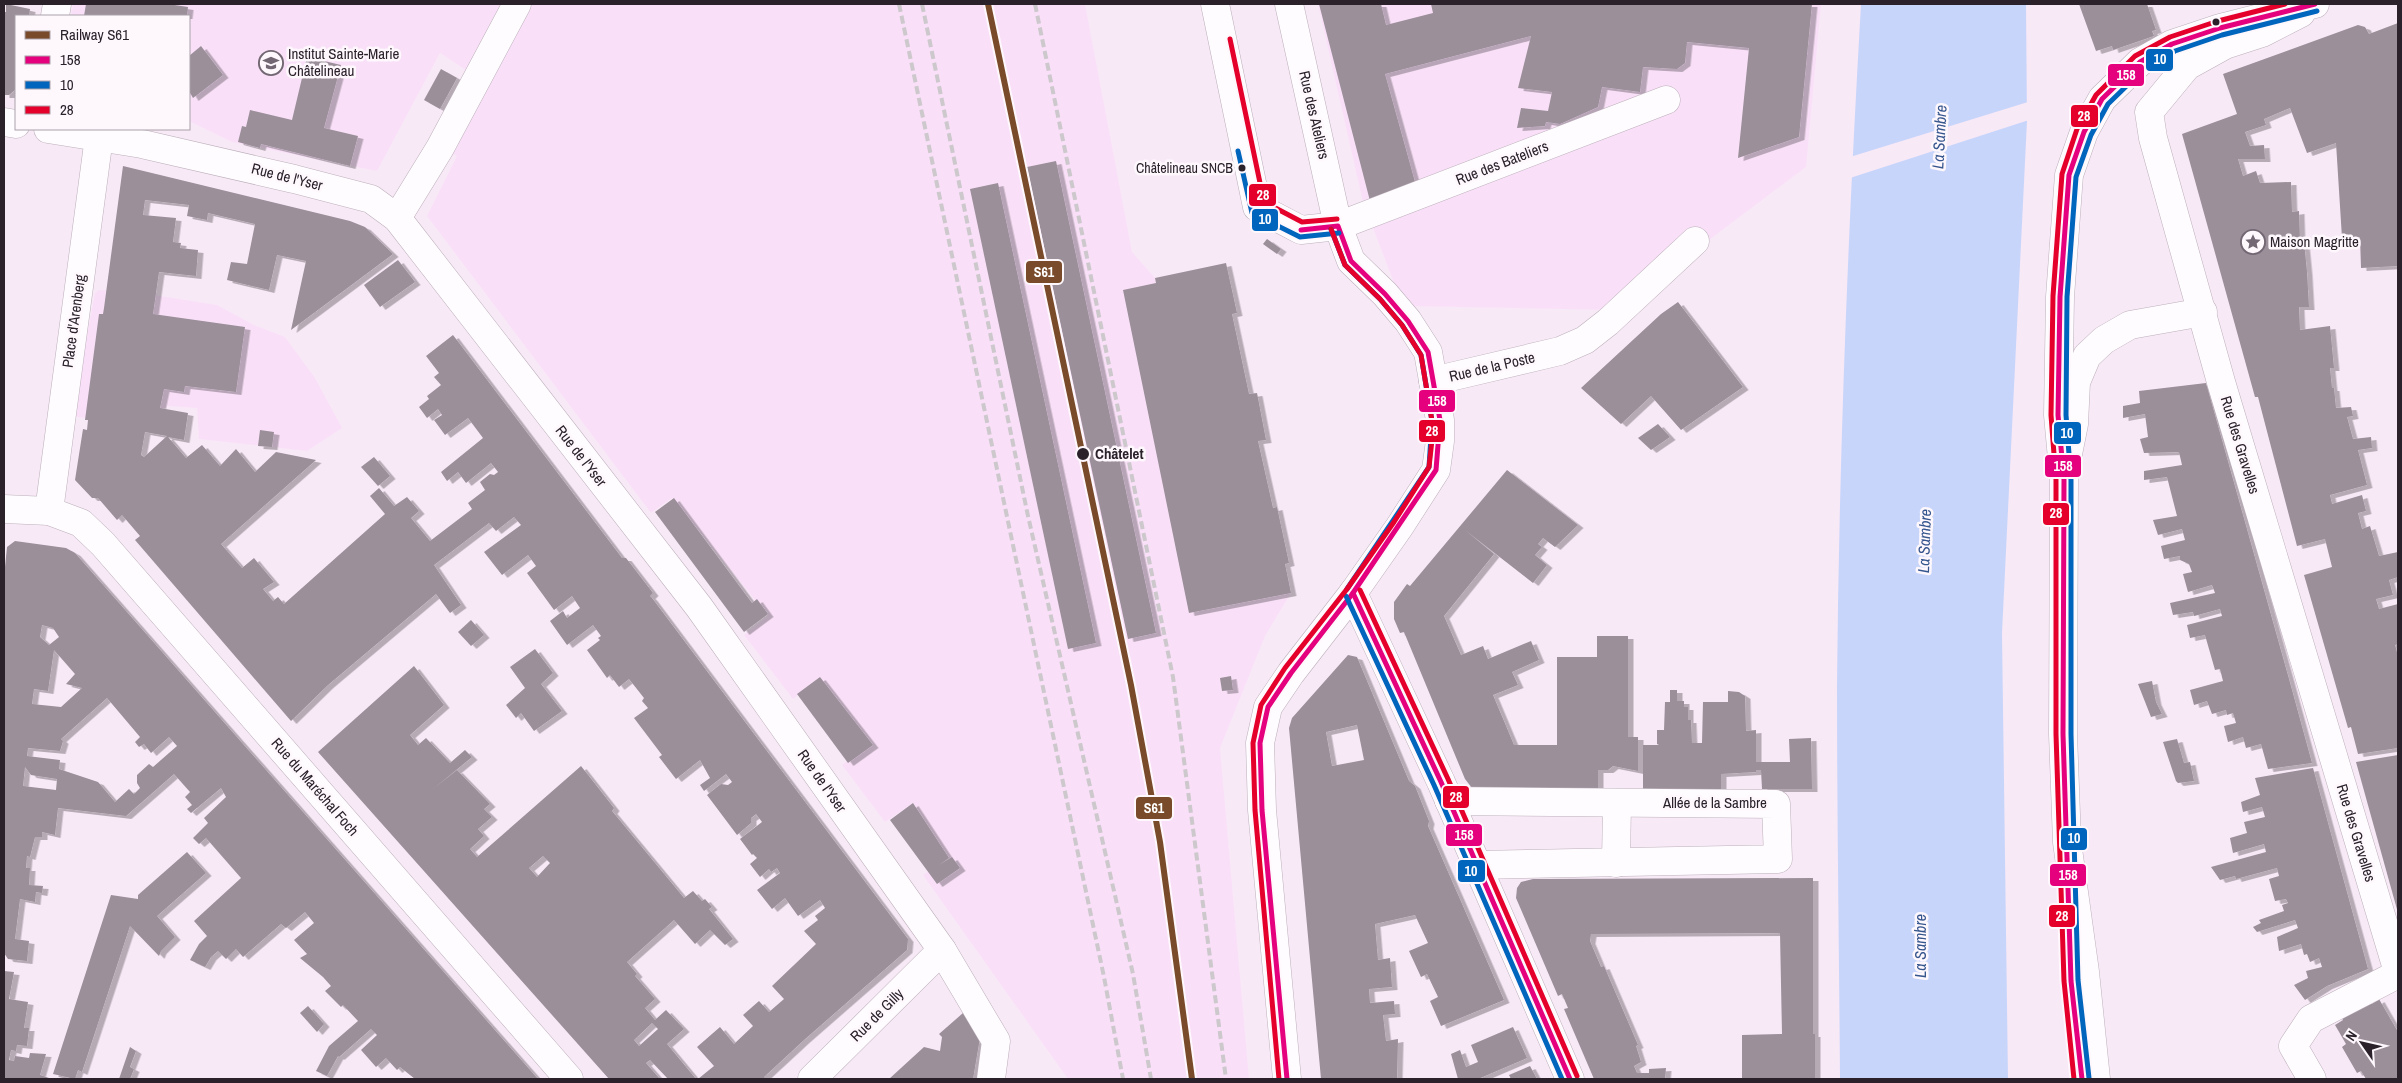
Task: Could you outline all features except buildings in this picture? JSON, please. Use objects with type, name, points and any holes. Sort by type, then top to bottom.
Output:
[{"type":"street","points":[[397,218],[440,148],[517,4]]},
{"type":"street","name":"Rue des Bateliers","points":[[1215,4],[1257,207],[1301,230],[1338,226],[1666,100]]},
{"type":"street","name":"Rue des Ateliers","points":[[1289,4],[1338,226],[1350,261],[1408,321],[1428,352],[1433,381]]},
{"type":"street","points":[[2082,1079],[2071,981],[2062,650],[2064,480],[2058,405],[2060,297],[2069,175],[2084,132],[2102,99],[2140,62],[2172,44],[2220,28],[2315,4]]},
{"type":"street","name":"Rue des Gravelles","points":[[2319,4],[2262,33],[2225,45],[2187,66],[2149,112],[2153,138],[2224,392],[2398,973]]},
{"type":"street","points":[[54,130],[98,137]]},
{"type":"street","name":"Rue de l'Yser","points":[[98,137],[161,148],[371,199],[397,218],[699,607],[942,950],[996,1041],[991,1079]]},
{"type":"street","name":"Place d'Arenberg","points":[[49,511],[98,137]]},
{"type":"street","name":"Rue de la Poste","points":[[1287,1079],[1262,810],[1260,743],[1268,708],[1290,673],[1353,593],[1436,470],[1440,441],[1440,420],[1433,381],[1560,351],[1585,340],[1608,322],[1695,241]]},
{"type":"street","points":[[2064,480],[2074,424],[2076,382],[2087,356],[2104,340],[2130,325],[2203,312]]},
{"type":"street","points":[[4,509],[49,511]]},
{"type":"street","name":"Rue du Maréchal Foch","points":[[49,511],[81,524],[103,544],[569,1079]]},
{"type":"street","points":[[1353,593],[1449,801],[1570,1079]]},
{"type":"street","name":"Allée de la Sambre","points":[[1449,801],[1776,804],[1778,860],[1477,865]]},
{"type":"street","points":[[1616,803],[1616,863]]},
{"type":"street","points":[[2067,842],[2085,972],[2096,1079]]},
{"type":"street","name":"Rue de Gilly","points":[[812,1079],[942,950]]},
{"type":"street","points":[[2312,1079],[2293,1046],[2311,1019],[2398,973]]},
{"type":"shaded area","points":[[73,4],[1085,4],[1132,252],[1155,278],[1218,579],[1285,564],[1291,593],[1265,636],[1220,748],[1249,1079],[1068,1079],[923,875],[946,859],[909,806],[885,822],[842,765],[867,745],[817,679],[793,699],[744,635],[768,616],[672,498],[651,513],[427,216],[457,156],[428,141],[466,70],[440,53],[377,171],[232,142],[190,121],[190,15],[71,15]]},
{"type":"shaded area","points":[[1318,4],[1821,4],[1806,167],[1616,310],[1403,306],[1363,202]]},
{"type":"shaded area","points":[[99,290],[135,292],[217,305],[254,325],[285,337],[315,378],[342,428],[307,451],[199,439],[197,408],[168,406],[150,422],[151,428],[72,416],[95,293]]},
{"type":"water","name":"La Sambre","points":[[1861,4],[2026,4],[2027,121],[2002,633],[2008,1079],[1840,1079],[1837,734],[1838,600],[1845,344]]},
{"type":"pier","points":[[2028,102],[2029,120],[1850,178],[1850,157]]},
{"type":"railway","points":[[899,4],[1104,977],[1123,1079]]},
{"type":"railway","points":[[922,4],[1028,516],[1133,974],[1151,1079]]},
{"type":"railway","points":[[1035,4],[1173,677],[1226,1079]]},
{"type":"rail line","name":"S61","points":[[988,4],[1131,685],[1160,842],[1192,1079]]},
{"type":"transit line","name":"28","points":[[2074,1079],[2064,981],[2056,734],[2056,480],[2051,415],[2053,296],[2062,174],[2077,129],[2096,95],[2135,56],[2170,37],[2218,21],[2285,4]]},
{"type":"transit line","name":"158","points":[[2082,1079],[2071,981],[2063,734],[2064,480],[2058,415],[2060,297],[2069,175],[2084,132],[2102,99],[2140,62],[2172,44],[2220,28],[2315,4]]},
{"type":"transit line","name":"10","points":[[2089,1078],[2078,980],[2071,734],[2071,480],[2066,415],[2067,297],[2076,177],[2091,135],[2108,104],[2145,68],[2175,51],[2222,35],[2317,11]]},
{"type":"transit line","name":"28","points":[[1230,39],[1264,202],[1302,222],[1337,219]]},
{"type":"transit line","name":"10","points":[[1238,151],[1252,213],[1300,237],[1339,233]]},
{"type":"transit line","name":"158","points":[[1287,1079],[1262,810],[1260,743],[1268,707],[1291,673],[1353,593],[1436,470],[1440,420],[1428,352],[1408,321],[1385,294],[1351,261],[1338,226],[1301,230]]},
{"type":"transit line","name":"10","points":[[1331,229],[1345,265],[1380,299],[1402,325],[1421,355],[1432,421],[1429,467],[1347,589]]},
{"type":"transit line","name":"28","points":[[1279,1079],[1255,810],[1253,743],[1261,705],[1285,668],[1347,589],[1394,522],[1429,467],[1432,440],[1432,421],[1421,355],[1402,325],[1380,299],[1345,265],[1331,229]]},
{"type":"transit line","name":"28","points":[[1360,590],[1448,779],[1577,1076]]},
{"type":"transit line","name":"158","points":[[1353,593],[1441,782],[1570,1079]]},
{"type":"transit line","name":"10","points":[[1346,596],[1434,785],[1562,1079]]},
{"type":"place","name":"Institut Sainte-Marie Châtelineau","points":[[271,63]]},
{"type":"place","name":"Châtelineau SNCB","points":[[1242,168]]},
{"type":"place","name":"Maison Magritte","points":[[2253,242]]},
{"type":"place","name":"Châtelet","points":[[1083,454]]}]
